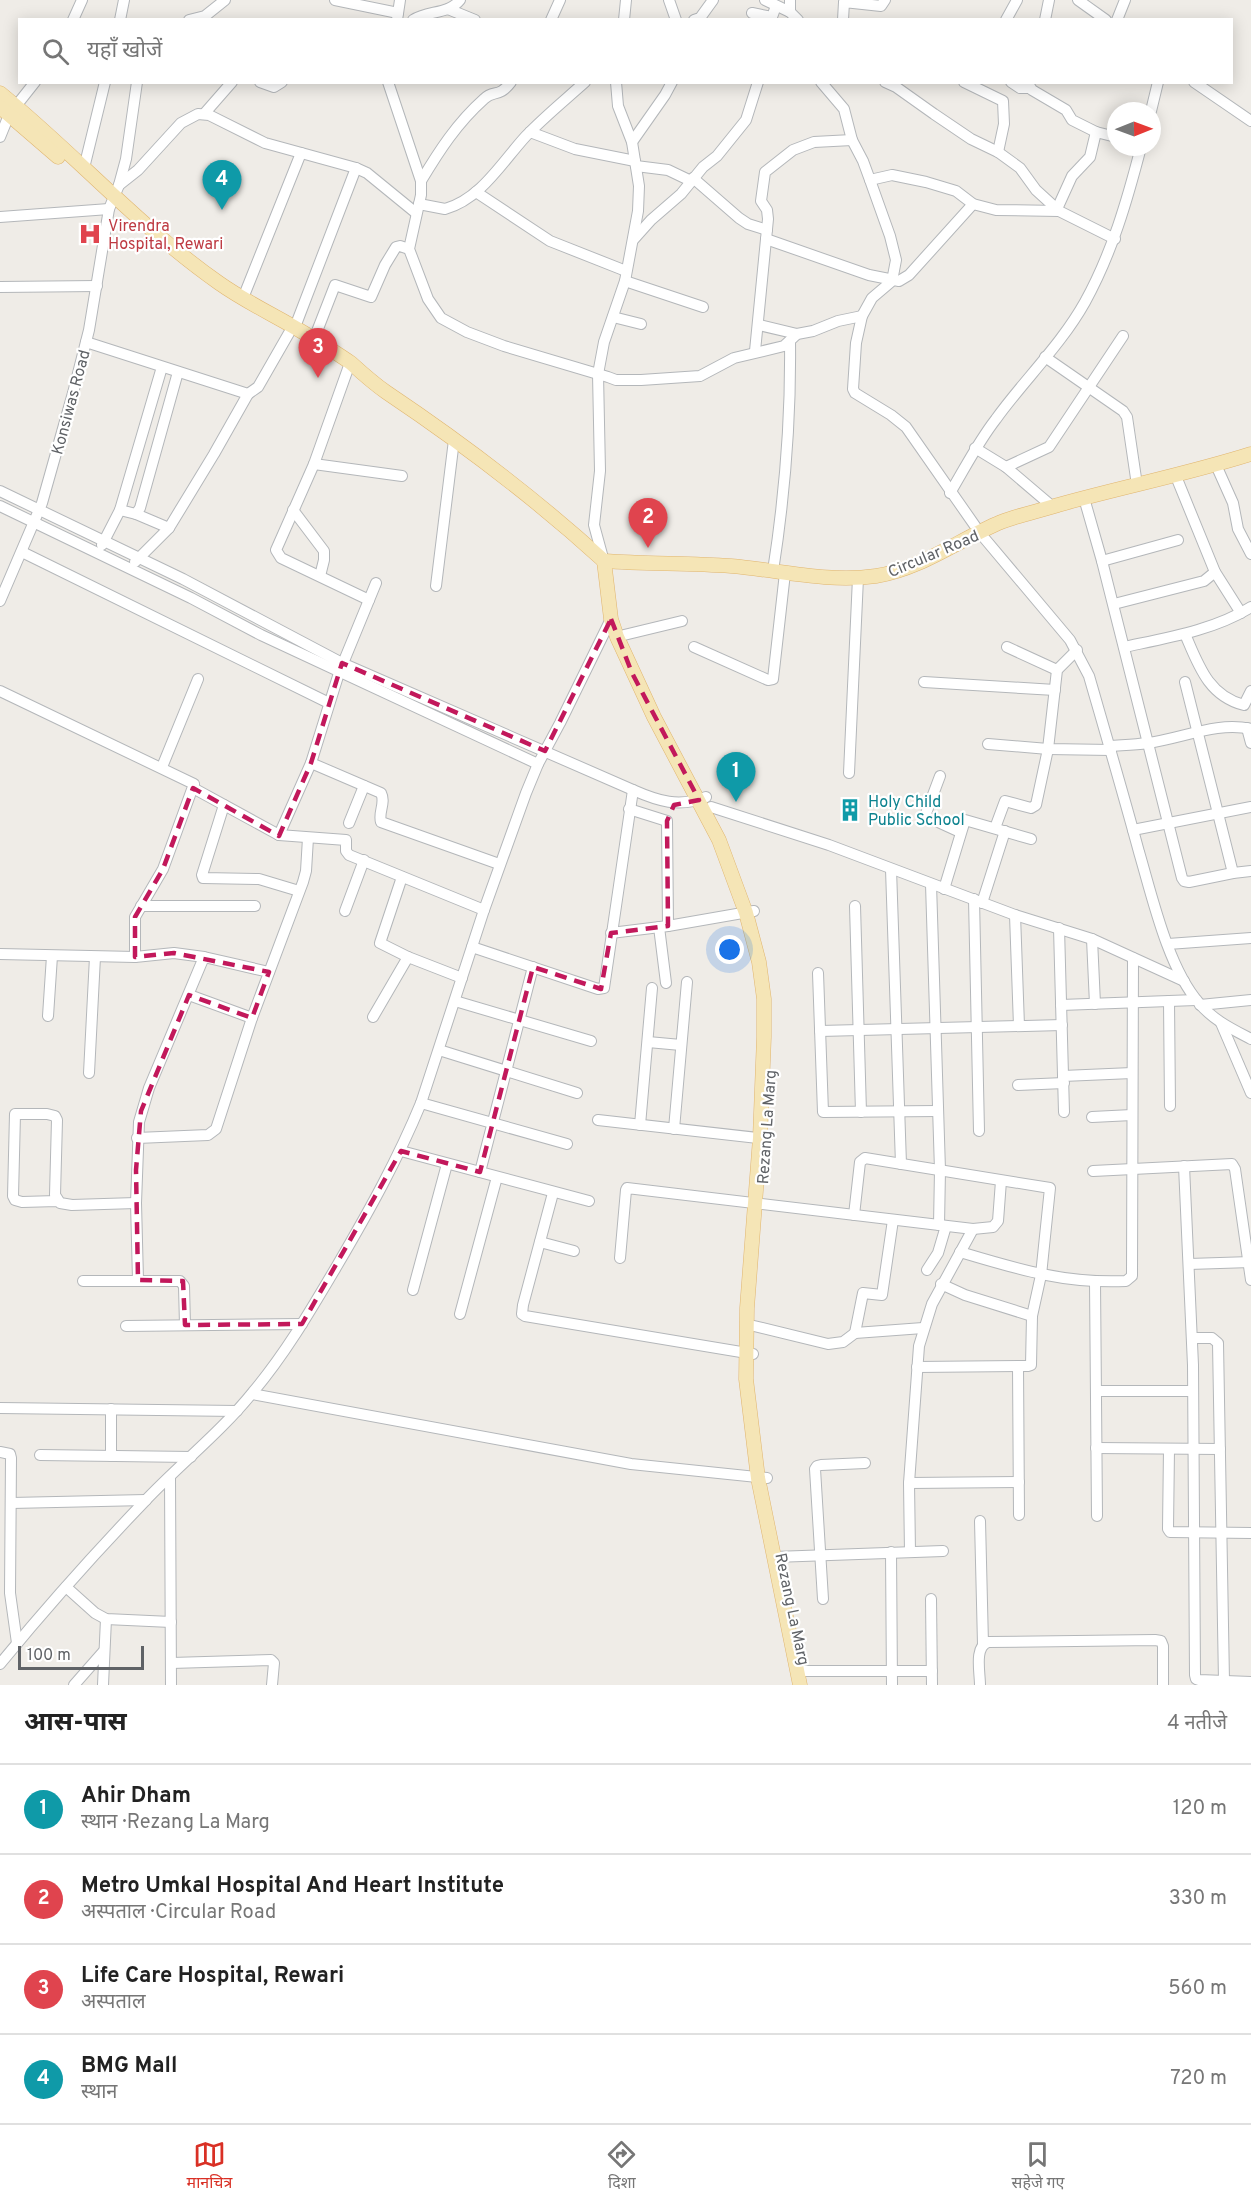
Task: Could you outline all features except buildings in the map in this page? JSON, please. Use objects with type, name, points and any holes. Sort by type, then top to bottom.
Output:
[{"type":"main road","points":[[0,93],[9,109],[193,264],[353,369]]},
{"type":"main road","points":[[9,109],[84,168],[192,273],[225,297],[314,339],[454,440],[562,524],[604,561]]},
{"type":"main road","name":"Circular Road","points":[[604,561],[730,566],[858,578],[878,576],[914,564],[1000,522],[1251,454]]},
{"type":"main road","name":"Rezang La Marg","points":[[604,561],[611,620],[632,673],[705,802],[721,823],[767,956],[771,1037],[749,1354],[762,1478],[803,1678]]},
{"type":"main road","name":"Rezang La Marg","points":[[608,598],[672,743]]},
{"type":"main road","name":"Rezang La Marg","points":[[749,1354],[754,1326],[758,1203]]},
{"type":"street","points":[[74,18],[82,0]]},
{"type":"street","points":[[120,18],[124,0]]},
{"type":"street","points":[[204,18],[225,0]]},
{"type":"street","points":[[335,0],[397,16],[400,0]]},
{"type":"street","points":[[417,18],[448,9],[460,0]]},
{"type":"street","points":[[556,18],[560,0]]},
{"type":"street","points":[[624,18],[626,0]]},
{"type":"street","points":[[669,0],[675,18]]},
{"type":"street","points":[[700,18],[713,0]]},
{"type":"street","points":[[765,0],[794,16]]},
{"type":"street","points":[[790,0],[794,16]]},
{"type":"street","points":[[843,18],[844,2],[881,6],[885,0]]},
{"type":"street","points":[[1007,18],[1017,0]]},
{"type":"street","points":[[1045,18],[1050,0]]},
{"type":"street","points":[[1078,0],[1103,18]]},
{"type":"street","points":[[1118,18],[1125,0]]},
{"type":"street","points":[[752,13],[772,17],[776,6]]},
{"type":"street","points":[[448,9],[470,18]]},
{"type":"street","points":[[0,137],[9,109],[33,84]]},
{"type":"street","points":[[84,168],[105,84]]},
{"type":"street","name":"Konsiwas Road","points":[[0,601],[39,510],[86,342],[113,198],[126,159],[137,84]]},
{"type":"street","points":[[204,114],[230,84]]},
{"type":"street","points":[[389,84],[421,181],[409,249],[428,299],[441,318],[451,324],[504,346],[616,380],[700,376],[720,364],[755,351],[780,348],[793,338],[838,321],[862,316]]},
{"type":"street","points":[[421,181],[444,143],[468,114],[487,95],[500,93],[509,84]]},
{"type":"street","points":[[0,217],[113,198],[181,123],[192,115],[204,114],[265,143],[356,168],[418,208],[445,209],[476,192],[530,132],[583,84]]},
{"type":"street","points":[[604,561],[594,525],[600,471],[598,374],[604,342],[626,276],[638,211],[636,163],[632,142],[618,106],[616,84]]},
{"type":"street","points":[[632,142],[671,84]]},
{"type":"street","points":[[634,239],[717,156],[746,120],[757,84]]},
{"type":"street","points":[[823,84],[844,109],[852,140],[870,180],[896,260],[892,281],[873,298],[862,316],[856,343],[853,389],[855,393],[906,427],[980,533],[1077,650],[1089,676],[1156,912],[1184,981],[1198,1003],[1221,1023],[1251,1039]]},
{"type":"street","points":[[889,84],[913,97],[971,139],[998,152],[1020,168],[1036,190],[1058,210],[1114,238]]},
{"type":"street","points":[[968,84],[1003,101],[1004,124],[998,152]]},
{"type":"street","points":[[1014,84],[1020,88],[1028,85],[1059,105],[1077,123],[1107,135]]},
{"type":"street","points":[[1153,102],[1158,84]]},
{"type":"street","points":[[1197,84],[1251,121]]},
{"type":"street","points":[[530,132],[575,149],[668,170],[692,179],[739,218],[766,235],[869,275],[892,281],[899,281],[909,275],[973,204]]},
{"type":"street","points":[[1058,210],[1072,176],[1090,157],[1096,132]]},
{"type":"street","points":[[755,351],[768,213],[761,201],[765,172],[778,160],[802,145],[852,140]]},
{"type":"street","points":[[243,298],[301,153]]},
{"type":"street","points":[[950,493],[975,448],[996,418],[1045,357],[1084,303],[1114,238],[1138,156]]},
{"type":"street","points":[[128,569],[169,528],[248,394],[258,387],[292,330],[356,168]]},
{"type":"street","points":[[870,180],[892,175],[926,182],[956,191],[973,204],[996,210],[1058,210]]},
{"type":"street","points":[[476,192],[550,241],[704,308]]},
{"type":"street","points":[[315,276],[371,297],[396,247],[409,249]]},
{"type":"street","points":[[314,339],[335,285]]},
{"type":"street","points":[[0,287],[97,286]]},
{"type":"street","points":[[613,317],[641,324]]},
{"type":"street","points":[[759,325],[793,338]]},
{"type":"street","points":[[1006,467],[1049,447],[1123,336]]},
{"type":"street","points":[[694,647],[768,680],[773,679],[793,338]]},
{"type":"street","points":[[86,342],[248,394]]},
{"type":"street","points":[[1045,357],[1123,411],[1127,417],[1137,485]]},
{"type":"street","points":[[97,553],[120,510],[162,367]]},
{"type":"street","points":[[353,369],[277,546],[277,553],[281,558],[369,600]]},
{"type":"street","points":[[136,514],[140,508],[178,372]]},
{"type":"street","points":[[436,586],[454,440]]},
{"type":"street","points":[[975,448],[1006,467],[1053,507]]},
{"type":"street","points":[[314,464],[402,476]]},
{"type":"street","points":[[1216,465],[1233,503],[1238,529],[1251,554]]},
{"type":"street","points":[[1175,474],[1215,572],[1241,613]]},
{"type":"street","points":[[0,491],[139,557],[340,668],[545,751],[657,800],[675,804],[705,802],[829,845],[1016,915],[1092,939],[1184,981]]},
{"type":"street","points":[[1084,498],[1114,604],[1184,881],[1251,871]]},
{"type":"street","points":[[0,506],[538,764]]},
{"type":"street","points":[[120,510],[169,528]]},
{"type":"street","points":[[293,510],[324,551],[320,576]]},
{"type":"street","points":[[1102,561],[1178,540]]},
{"type":"street","points":[[22,552],[329,703]]},
{"type":"street","points":[[1114,604],[1204,581],[1215,572]]},
{"type":"street","points":[[849,773],[858,578]]},
{"type":"street","points":[[279,835],[311,763],[340,668],[376,583]]},
{"type":"street","points":[[1124,647],[1185,634],[1251,607]]},
{"type":"street","points":[[0,1664],[66,1587],[146,1500],[252,1394],[302,1324],[365,1217],[400,1151],[421,1103],[499,864],[538,764],[611,620]]},
{"type":"street","points":[[624,635],[682,621]]},
{"type":"street","points":[[1185,634],[1203,675],[1213,688],[1244,705],[1251,691]]},
{"type":"street","points":[[1007,647],[1057,670]]},
{"type":"street","points":[[979,1131],[978,901],[1000,829],[1005,801],[1031,808],[1036,805],[1048,749],[1057,670],[1077,650]]},
{"type":"street","points":[[162,767],[198,679]]},
{"type":"street","points":[[924,682],[1055,690]]},
{"type":"street","points":[[1185,682],[1233,873]]},
{"type":"street","points":[[0,691],[192,782],[193,788],[163,869],[141,906],[134,923],[135,957]]},
{"type":"street","points":[[988,744],[1048,749],[1110,748],[1148,743],[1196,731],[1249,729],[1251,743]]},
{"type":"street","points":[[311,763],[383,796],[381,822],[499,864]]},
{"type":"street","points":[[940,776],[925,816],[960,832]]},
{"type":"street","points":[[349,823],[364,786]]},
{"type":"street","points":[[193,788],[279,835],[346,840],[347,853],[484,910]]},
{"type":"street","points":[[472,947],[601,989],[605,984],[633,790]]},
{"type":"street","points":[[666,983],[664,927],[667,821],[675,804]]},
{"type":"street","points":[[224,805],[203,878],[259,879],[299,891]]},
{"type":"street","points":[[1133,830],[1251,807]]},
{"type":"street","points":[[629,809],[667,821]]},
{"type":"street","points":[[944,889],[965,819],[1031,839]]},
{"type":"street","points":[[137,1138],[213,1134],[216,1129],[252,1018],[306,871],[308,838]]},
{"type":"street","points":[[345,911],[363,860]]},
{"type":"street","points":[[891,869],[901,1164]]},
{"type":"street","points":[[402,877],[380,941],[383,945],[408,957],[462,978]]},
{"type":"street","points":[[927,1270],[938,1253],[942,1225],[931,884]]},
{"type":"street","points":[[141,906],[255,906]]},
{"type":"street","points":[[855,906],[861,1112]]},
{"type":"street","points":[[611,933],[664,927],[750,912]]},
{"type":"street","points":[[1016,915],[1019,1026]]},
{"type":"street","points":[[1059,928],[1064,1112]]},
{"type":"street","points":[[1168,944],[1251,938]]},
{"type":"street","points":[[1092,939],[1095,1004]]},
{"type":"street","points":[[0,954],[135,957],[174,952],[269,972]]},
{"type":"street","points":[[48,1016],[52,956]]},
{"type":"street","points":[[89,1073],[95,957]]},
{"type":"street","points":[[138,1281],[137,1138],[144,1102],[204,957]]},
{"type":"street","points":[[374,1017],[408,957]]},
{"type":"street","points":[[960,1252],[1041,1275],[1095,1281],[1126,1281],[1131,1276],[1133,958]]},
{"type":"street","points":[[480,1172],[533,967]]},
{"type":"street","points":[[818,973],[823,1112],[938,1111]]},
{"type":"street","points":[[674,1129],[687,982]]},
{"type":"street","points":[[640,1125],[652,988]]},
{"type":"street","points":[[189,995],[252,1018]]},
{"type":"street","points":[[1061,1005],[1251,1000]]},
{"type":"street","points":[[455,1001],[591,1041]]},
{"type":"street","points":[[1169,1001],[1170,1106]]},
{"type":"street","points":[[1221,1023],[1251,1093]]},
{"type":"street","points":[[820,1031],[1062,1025]]},
{"type":"street","points":[[648,1042],[681,1045]]},
{"type":"street","points":[[439,1050],[577,1093]]},
{"type":"street","points":[[1018,1085],[1132,1073]]},
{"type":"street","points":[[421,1103],[567,1144]]},
{"type":"street","points":[[57,1201],[56,1116],[15,1114],[13,1196],[18,1201],[57,1201],[72,1205],[136,1203]]},
{"type":"street","points":[[1092,1117],[1132,1115]]},
{"type":"street","points":[[598,1120],[763,1138]]},
{"type":"street","points":[[400,1151],[589,1202]]},
{"type":"street","points":[[854,1215],[862,1160],[1050,1188],[1041,1275],[1032,1316],[1031,1365],[917,1367]]},
{"type":"street","points":[[1093,1171],[1228,1163],[1234,1166],[1251,1280]]},
{"type":"street","points":[[413,1290],[447,1164]]},
{"type":"street","points":[[1184,1166],[1192,1338],[1196,1679],[1251,1682]]},
{"type":"street","points":[[460,1314],[497,1177]]},
{"type":"street","points":[[620,1258],[627,1188],[974,1229],[993,1227],[998,1221],[1001,1180]]},
{"type":"street","points":[[553,1193],[522,1314],[749,1354]]},
{"type":"street","points":[[855,1333],[863,1293],[882,1295],[893,1220]]},
{"type":"street","points":[[910,1552],[909,1483],[917,1367],[923,1328],[941,1284],[974,1229]]},
{"type":"street","points":[[540,1242],[574,1251]]},
{"type":"street","points":[[1189,1264],[1250,1262]]},
{"type":"street","points":[[83,1281],[176,1281],[183,1283],[184,1325]]},
{"type":"street","points":[[1095,1281],[1097,1516]]},
{"type":"street","points":[[941,1284],[965,1295],[1032,1316]]},
{"type":"street","points":[[126,1326],[302,1324]]},
{"type":"street","points":[[754,1326],[828,1344],[843,1342],[855,1333],[923,1328]]},
{"type":"street","points":[[1192,1338],[1212,1338],[1218,1343],[1224,1681]]},
{"type":"street","points":[[1017,1366],[1019,1515]]},
{"type":"street","points":[[1096,1391],[1193,1391]]},
{"type":"street","points":[[252,1394],[631,1464],[762,1478]]},
{"type":"street","points":[[0,1408],[237,1411]]},
{"type":"street","points":[[111,1409],[111,1456]]},
{"type":"street","points":[[1096,1448],[1220,1449]]},
{"type":"street","points":[[1169,1449],[1168,1529],[1173,1533],[1251,1533]]},
{"type":"street","points":[[0,1452],[10,1454],[11,1458],[5,1569],[17,1643]]},
{"type":"street","points":[[40,1455],[191,1457]]},
{"type":"street","points":[[823,1599],[815,1475],[817,1466],[865,1463]]},
{"type":"street","points":[[170,1477],[171,1685]]},
{"type":"street","points":[[909,1483],[1018,1482]]},
{"type":"street","points":[[8,1508],[146,1500]]},
{"type":"street","points":[[980,1521],[983,1644],[980,1649],[980,1685]]},
{"type":"street","points":[[778,1557],[943,1551]]},
{"type":"street","points":[[891,1552],[892,1685]]},
{"type":"street","points":[[66,1587],[105,1619],[171,1622]]},
{"type":"street","points":[[931,1599],[932,1685]]},
{"type":"street","points":[[103,1685],[105,1619]]},
{"type":"street","points":[[983,1644],[988,1642],[1161,1641],[1163,1685]]},
{"type":"street","points":[[74,1685],[104,1652]]},
{"type":"street","points":[[171,1663],[271,1660],[273,1663],[272,1685]]},
{"type":"street","points":[[803,1678],[892,1671],[932,1671]]},
{"type":"highlighted area","points":[[611,619],[632,673],[699,800],[674,805],[667,821],[668,926],[611,933],[601,989],[533,967],[480,1172],[401,1151],[302,1324],[185,1325],[183,1281],[138,1280],[136,1170],[141,1111],[189,995],[252,1018],[269,972],[174,953],[135,957],[135,917],[163,869],[193,788],[279,836],[311,763],[342,663],[545,751]]},
{"type":"place","name":"BMG Mall","points":[[222,210]]},
{"type":"place","name":"Virendra Hospital, Rewari","points":[[90,234]]},
{"type":"place","name":"Life Care Hospital, Rewari","points":[[318,378]]},
{"type":"place","name":"Metro Umkal Hospital And Heart Institute","points":[[648,548]]},
{"type":"place","name":"Ahir Dham","points":[[736,802]]},
{"type":"place","name":"Holy Child Public School","points":[[850,810]]}]
